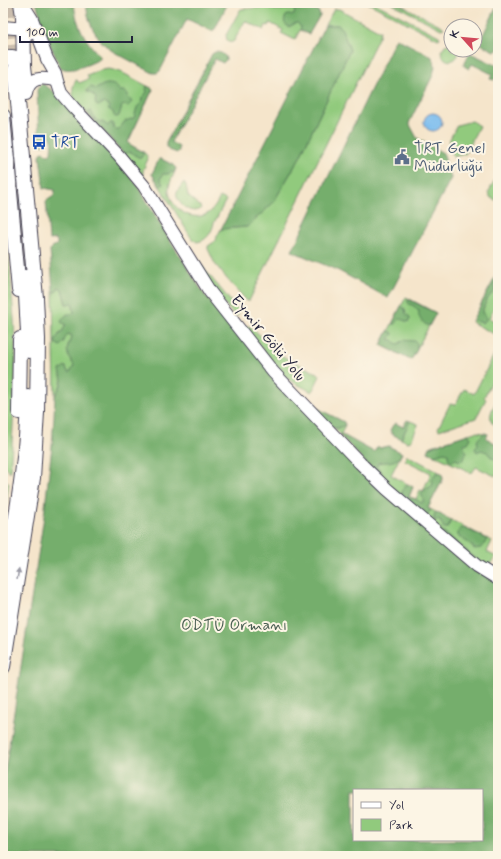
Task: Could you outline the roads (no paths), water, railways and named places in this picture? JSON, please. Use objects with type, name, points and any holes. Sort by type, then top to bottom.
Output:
[{"type":"main road","points":[[3,596],[5,572],[16,513],[36,446],[38,339],[36,298],[12,66],[23,28],[21,3]]},
{"type":"main road","points":[[3,667],[27,476],[40,452],[44,426],[46,360],[42,271],[26,94],[12,66]]},
{"type":"main road","points":[[3,116],[18,272],[21,362],[18,446],[27,476]]},
{"type":"street","points":[[21,3],[32,19],[57,81]]},
{"type":"street","points":[[3,27],[23,28],[36,43],[47,70],[57,81]]},
{"type":"street","points":[[26,94],[30,84],[37,79],[48,78],[57,81]]},
{"type":"street","name":"Eymir Gölü Yolu","points":[[57,81],[61,93],[119,156],[144,186],[210,292],[273,372],[345,448],[388,489],[477,566],[498,578]]},
{"type":"street","points":[[3,529],[7,527],[16,513]]},
{"type":"water","points":[[433,113],[439,116],[442,122],[439,128],[433,131],[427,128],[424,122],[427,116]]},
{"type":"tunnel","points":[[8,3],[15,69]]},
{"type":"place","name":"TRT","points":[[39,142]]},
{"type":"place","name":"TRT Genel Müdürlüğü","points":[[402,157]]},
{"type":"park label","name":"ODTÜ Ormanı","points":[[234,625]]}]
